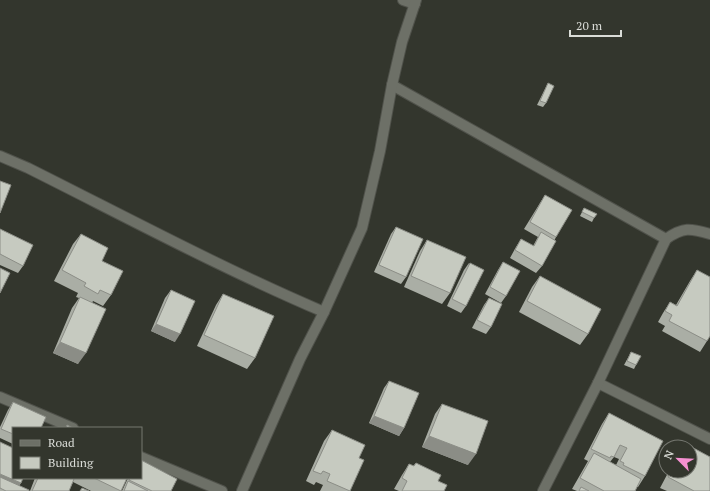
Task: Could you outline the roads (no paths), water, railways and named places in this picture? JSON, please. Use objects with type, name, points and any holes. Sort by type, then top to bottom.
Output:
[{"type":"street","points":[[242,491],[300,359],[324,312],[362,228],[380,151],[392,85],[402,42],[416,2],[404,0]]},
{"type":"street","points":[[392,85],[666,239]]},
{"type":"street","points":[[0,156],[28,168],[276,291],[324,312]]},
{"type":"street","points":[[543,491],[598,383],[666,239],[674,233],[685,230],[694,229],[710,234]]},
{"type":"street","points":[[598,383],[710,439]]},
{"type":"street","points":[[1,399],[71,427]]},
{"type":"street","points":[[142,457],[222,491]]}]
